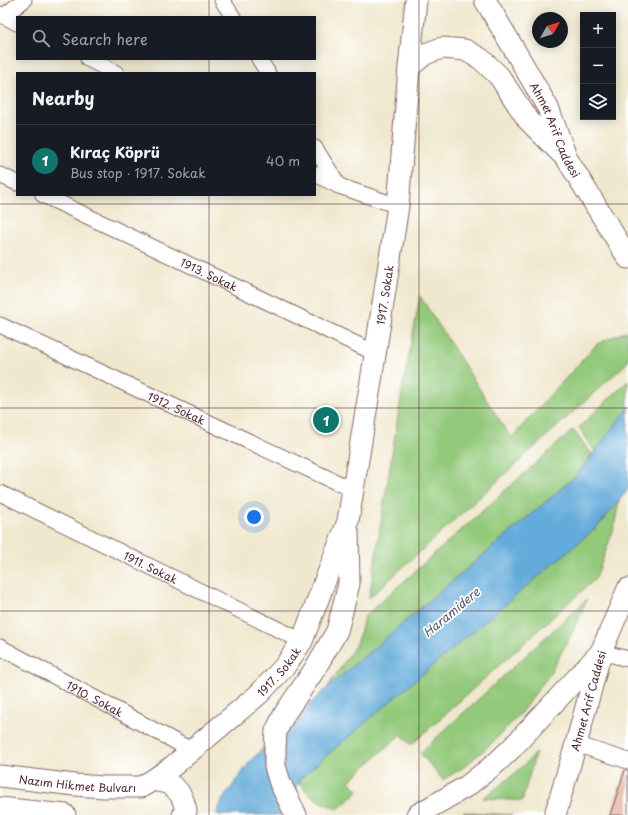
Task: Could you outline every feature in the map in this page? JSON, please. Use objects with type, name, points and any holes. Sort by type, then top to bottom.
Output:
[{"type":"main road","name":"1917. Sokak","points":[[292,806],[280,783],[275,766],[276,731],[285,713],[313,672],[337,632],[349,584],[348,521],[398,206],[416,0]]},
{"type":"main road","name":"Ahmet Arif Caddesi","points":[[485,0],[548,108],[567,159],[628,258]]},
{"type":"main road","points":[[409,67],[425,54],[442,48],[465,50],[481,59],[499,76],[528,120],[567,159]]},
{"type":"main road","name":"1917. Sokak","points":[[154,780],[173,766],[259,694],[285,666],[302,641],[348,521]]},
{"type":"main road","name":"Ahmet Arif Caddesi","points":[[554,815],[576,744],[601,652],[628,589]]},
{"type":"main road","points":[[417,815],[467,786],[495,764],[511,749],[601,652]]},
{"type":"main road","name":"Nazım Hikmet Bulvarı","points":[[0,776],[104,787],[141,787],[154,780]]},
{"type":"main road","points":[[154,780],[169,784],[176,789],[183,799],[186,811],[183,815]]},
{"type":"main road","points":[[292,806],[311,815]]},
{"type":"main road","points":[[7,811],[65,815]]},
{"type":"street","points":[[7,18],[24,0]]},
{"type":"street","points":[[222,0],[232,16]]},
{"type":"street","points":[[90,60],[114,72]]},
{"type":"street","points":[[260,60],[267,72]]},
{"type":"street","points":[[316,150],[339,186]]},
{"type":"street","points":[[316,174],[339,186],[398,206]]},
{"type":"street","points":[[0,175],[16,183]]},
{"type":"street","name":"1913. Sokak","points":[[45,196],[375,353]]},
{"type":"street","name":"1912. Sokak","points":[[0,325],[353,490]]},
{"type":"street","name":"1911. Sokak","points":[[0,493],[302,641]]},
{"type":"street","name":"1910. Sokak","points":[[0,647],[191,750]]},
{"type":"street","points":[[601,652],[628,659]]},
{"type":"street","points":[[576,744],[628,762]]},
{"type":"green space","points":[[420,296],[511,438],[597,344],[626,331],[628,362],[369,598],[401,397]]},
{"type":"green space","points":[[628,381],[628,420],[622,492],[579,427]]},
{"type":"green space","points":[[573,430],[592,454],[576,476],[327,688],[355,646],[364,617]]},
{"type":"green space","points":[[619,501],[614,528],[596,578],[411,745],[401,734],[349,781],[359,791],[338,809],[321,802],[306,791],[299,781],[301,778],[598,526]]},
{"type":"green space","points":[[587,599],[570,637],[549,675],[519,715],[491,744],[464,767],[443,780],[420,753]]},
{"type":"green space","points":[[536,752],[522,801],[483,798],[518,771]]},
{"type":"green space","points":[[464,812],[512,815],[459,815]]},
{"type":"water","name":"Haramidere","points":[[628,408],[628,490],[598,526],[301,778],[285,815],[216,815],[223,799],[251,760],[327,688],[576,476]]},
{"type":"building","points":[[625,770],[628,770],[628,815],[610,815]]},
{"type":"place","name":"Kıraç Köprü","points":[[326,420]]}]
